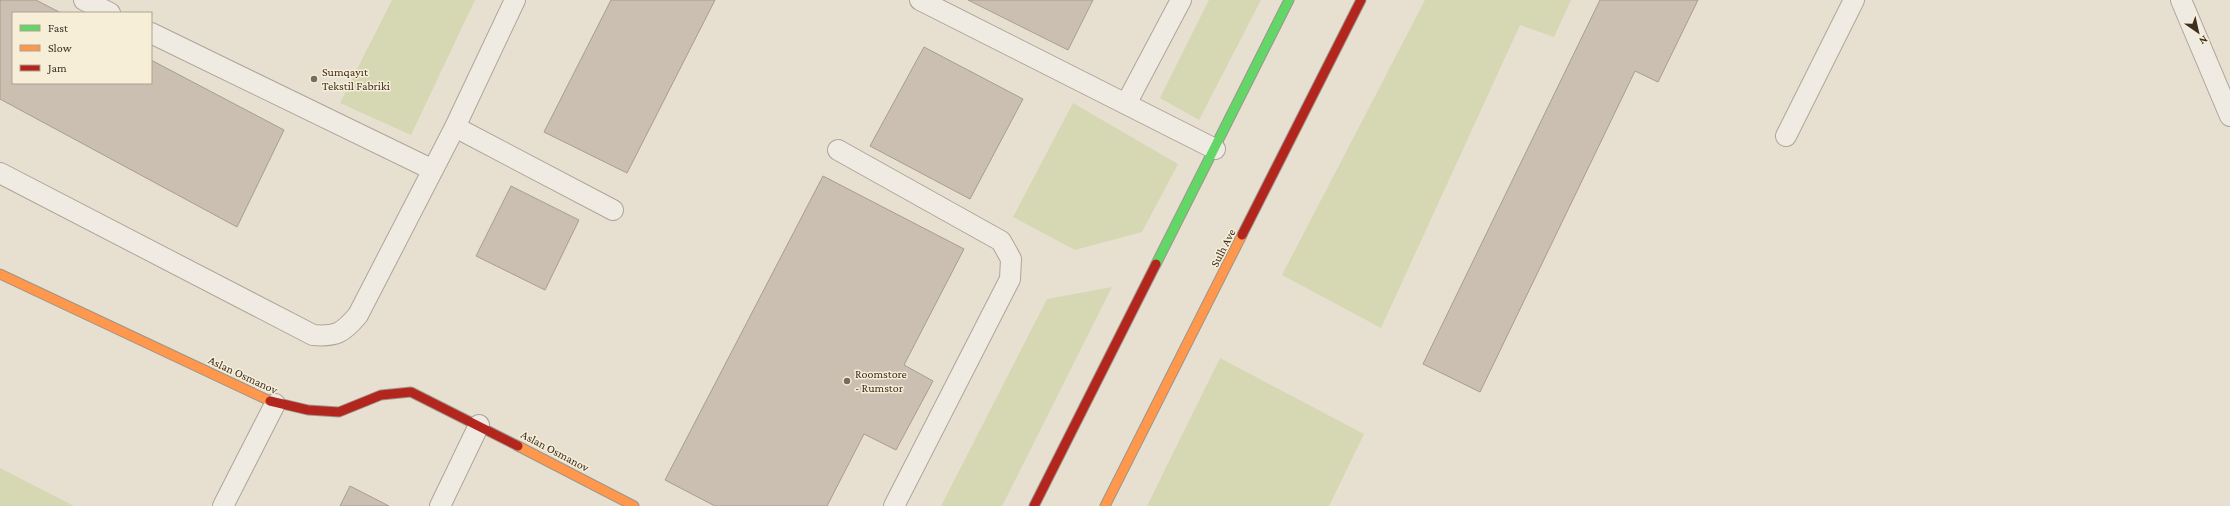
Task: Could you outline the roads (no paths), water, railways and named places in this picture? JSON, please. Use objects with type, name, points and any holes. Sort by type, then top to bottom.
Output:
[{"type":"main road","points":[[1034,506],[1289,0]]},
{"type":"main road","name":"Sulh Ave","points":[[1105,506],[1361,0]]},
{"type":"main road","name":"Aslan Osmanov","points":[[0,274],[275,404],[308,410],[338,412],[381,394],[411,392],[479,425],[634,506]]},
{"type":"lane","points":[[84,0],[108,12]]},
{"type":"lane","points":[[0,173],[314,335],[332,336],[349,326],[358,315],[456,127],[515,0]]},
{"type":"lane","points":[[920,0],[1215,149]]},
{"type":"lane","points":[[1126,104],[1181,0]]},
{"type":"lane","points":[[1786,136],[1854,0]]},
{"type":"lane","points":[[2181,0],[2230,116]]},
{"type":"lane","points":[[152,33],[433,170]]},
{"type":"lane","points":[[456,127],[613,210]]},
{"type":"lane","points":[[838,150],[1001,241],[1011,260],[1010,279],[894,506]]},
{"type":"lane","points":[[223,506],[275,404]]},
{"type":"lane","points":[[440,506],[479,425]]},
{"type":"place","name":"Sumqayıt Tekstil Fabriki","points":[[314,79]]},
{"type":"place","name":"Roomstore - Rumstor","points":[[847,381]]}]
